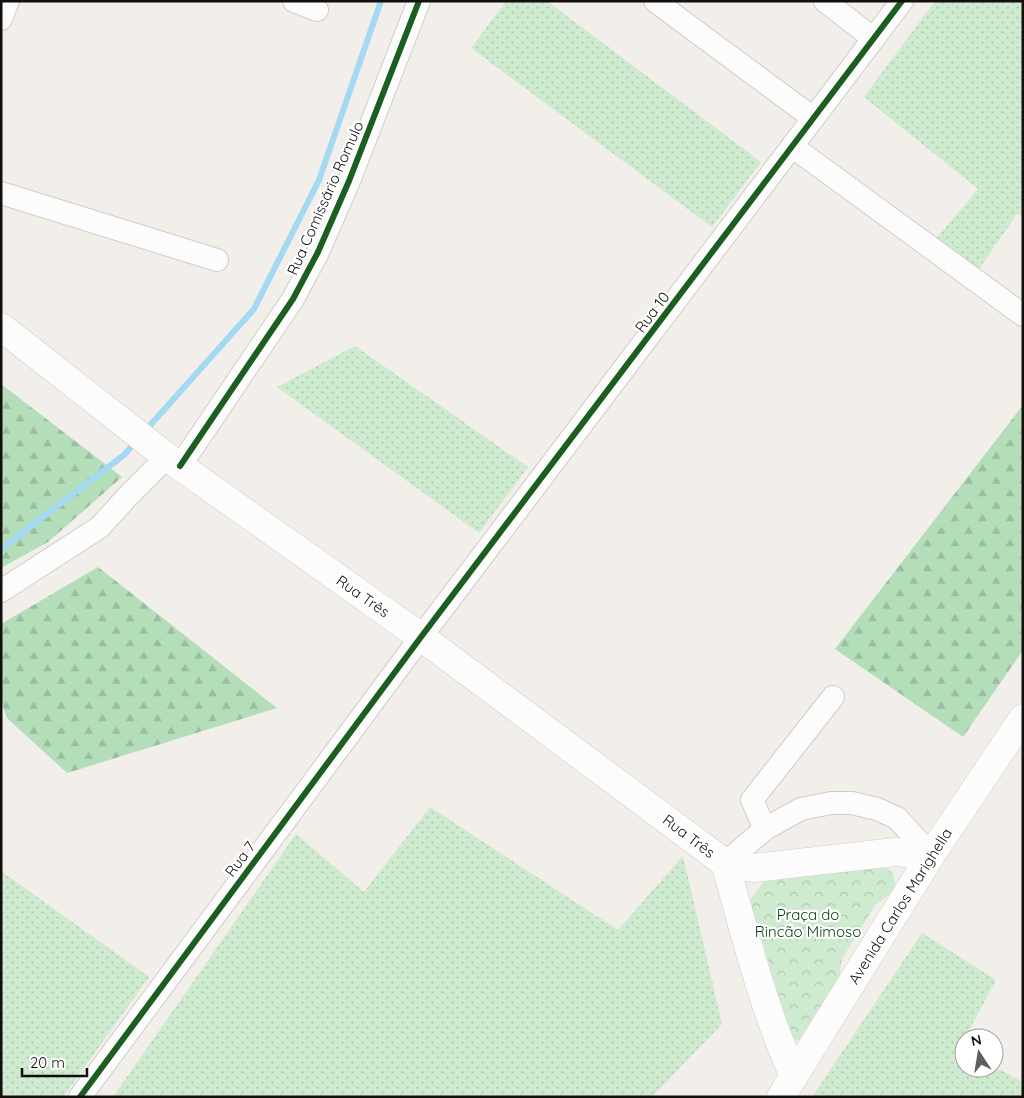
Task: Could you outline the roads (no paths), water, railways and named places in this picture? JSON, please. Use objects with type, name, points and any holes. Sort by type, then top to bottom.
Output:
[{"type":"main road","name":"Rua Três","points":[[1,327],[173,462],[421,637],[725,864],[754,868],[895,852],[931,855]]},
{"type":"main road","name":"Avenida Carlos Marighella","points":[[788,1086],[931,855],[1023,718]]},
{"type":"main road","name":"Rua Três","points":[[725,864],[781,1048],[788,1086]]},
{"type":"street","points":[[1,19],[8,1]]},
{"type":"street","points":[[294,1],[316,10]]},
{"type":"street","name":"Rua Comissário Romulo","points":[[1,591],[100,527],[127,497],[173,462],[293,299],[318,252],[350,181],[418,1]]},
{"type":"street","points":[[654,1],[813,118]]},
{"type":"street","points":[[825,1],[874,39]]},
{"type":"street","name":"Rua 10","points":[[421,637],[902,1]]},
{"type":"street","points":[[793,147],[1023,315]]},
{"type":"street","points":[[1,193],[217,260]]},
{"type":"street","name":"Rua 7","points":[[80,1097],[421,637]]},
{"type":"street","points":[[764,829],[752,800],[833,697]]},
{"type":"street","points":[[725,864],[764,829],[801,809],[831,803],[852,803],[877,809],[897,818],[931,855]]},
{"type":"waterway","points":[[145,431],[254,309],[319,180],[381,1]]},
{"type":"waterway","points":[[1,549],[124,455],[137,440]]},
{"type":"park label","name":"Praça do Rincão Mimoso","points":[[808,922]]}]
